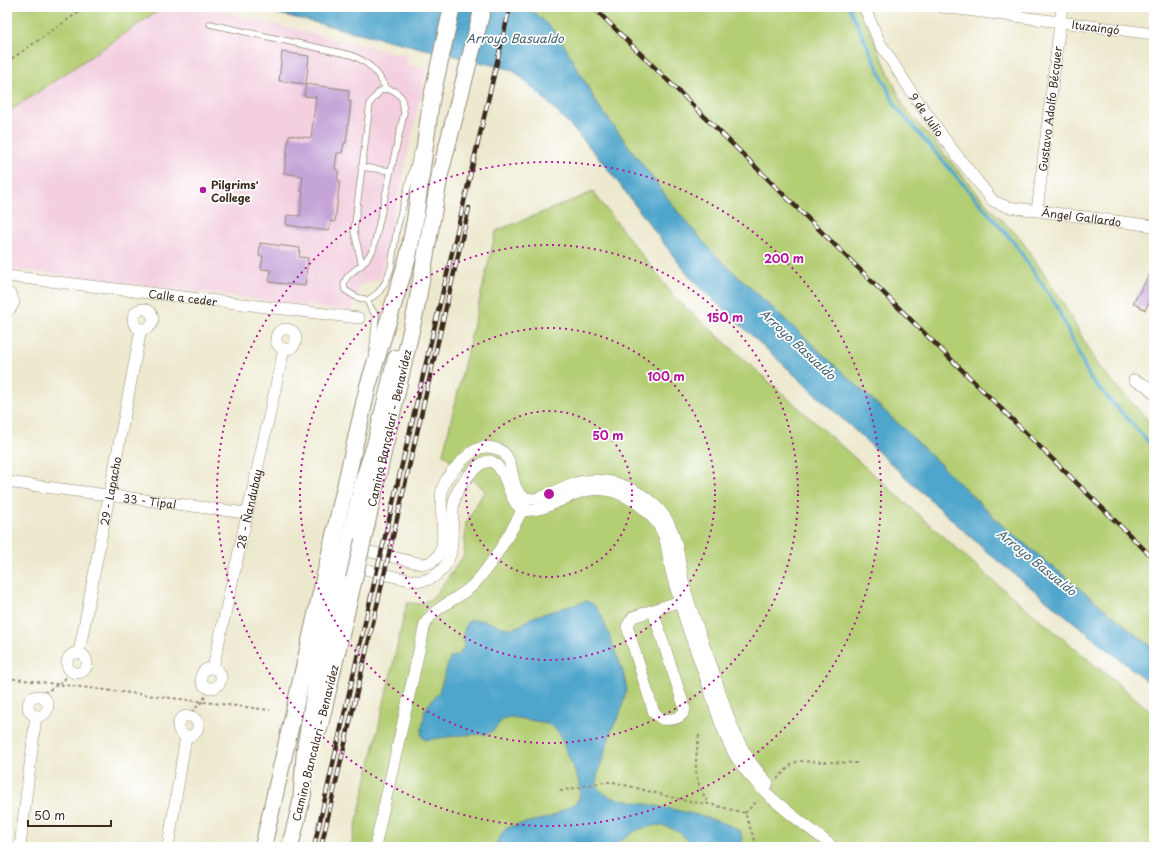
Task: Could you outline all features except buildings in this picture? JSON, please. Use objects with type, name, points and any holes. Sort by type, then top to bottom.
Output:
[{"type":"main road","points":[[263,847],[368,386],[408,257],[415,220],[431,101],[452,7]]},
{"type":"main road","name":"Camino Bancalari - Benavídez","points":[[290,847],[405,364],[440,174],[482,7]]},
{"type":"main road","points":[[301,803],[305,749],[321,656],[364,478],[373,414],[379,386],[408,286],[408,257]]},
{"type":"main road","points":[[364,478],[375,445],[389,380],[422,275]]},
{"type":"main road","points":[[263,847],[274,824],[311,685],[321,656]]},
{"type":"street","name":"9 de Julio","points":[[864,7],[880,43],[913,94],[951,148],[993,201],[1008,207]]},
{"type":"street","name":"Ituzaingó","points":[[942,7],[1154,34]]},
{"type":"street","name":"Gustavo Adolfo Bécquer","points":[[1037,211],[1062,7]]},
{"type":"street","name":"Ángel Gallardo","points":[[1008,207],[1154,226]]},
{"type":"street","name":"Calle a ceder","points":[[7,276],[359,318]]},
{"type":"street","points":[[7,292],[12,295],[14,302],[11,308],[7,311]]},
{"type":"street","name":"29 - Lapacho","points":[[79,653],[141,329]]},
{"type":"street","name":"28 - Ñandubay","points":[[213,668],[246,512],[284,349]]},
{"type":"street","points":[[1134,380],[1148,386],[1154,394]]},
{"type":"street","points":[[348,547],[422,564],[434,561],[442,551],[442,490],[451,474],[470,453],[480,448],[494,448],[507,457],[517,490],[523,496],[528,498],[538,498],[574,482],[592,480],[615,483],[638,493],[660,511],[669,524],[676,545],[684,600]]},
{"type":"street","points":[[344,563],[416,581],[428,579],[436,575],[444,567],[452,551],[453,506],[455,497],[462,483],[486,461],[492,461],[500,468],[511,499],[522,510],[536,510],[574,493],[587,490],[608,491],[620,494],[630,499],[649,513],[662,531],[723,731],[735,756],[744,770],[768,789],[802,821],[833,847]]},
{"type":"street","points":[[451,474],[462,483]]},
{"type":"street","name":"33 - Tipal","points":[[7,482],[246,512]]},
{"type":"street","points":[[375,847],[425,624],[432,615],[478,580],[486,570],[528,498]]},
{"type":"street","points":[[653,611],[685,709],[682,714],[676,718],[662,719],[654,713],[627,626],[633,617],[684,600]]},
{"type":"street","points":[[79,653],[87,658],[86,668],[78,673],[69,669],[68,659],[72,654],[79,653]]},
{"type":"street","points":[[213,668],[220,675],[220,682],[216,687],[206,687],[201,682],[202,673],[206,669],[213,668]]},
{"type":"street","points":[[20,847],[36,716],[30,713],[28,703],[32,697],[39,696]]},
{"type":"street","points":[[168,847],[186,736],[180,732],[178,726],[181,719],[187,716]]},
{"type":"lane","points":[[210,24],[351,55],[371,66],[380,76],[386,89]]},
{"type":"lane","points":[[362,265],[354,231],[361,167],[370,103],[380,90],[386,89],[395,91],[402,98],[404,112],[373,250],[362,265],[347,277],[344,286],[345,290],[356,297],[368,300]]},
{"type":"lane","points":[[368,300],[383,287],[390,268],[397,228],[431,101]]},
{"type":"lane","points":[[361,167],[391,171]]},
{"type":"lane","points":[[368,300],[369,305],[376,316],[368,386]]},
{"type":"path","points":[[7,62],[86,7]]},
{"type":"path","points":[[39,696],[64,682],[69,669]]},
{"type":"path","points":[[7,678],[270,710]]},
{"type":"path","points":[[187,716],[202,702],[206,687]]},
{"type":"path","points":[[699,735],[695,769],[699,789],[709,804]]},
{"type":"path","points":[[745,814],[791,765],[798,761],[857,763]]},
{"type":"path","points":[[560,791],[599,783],[613,782],[690,802],[709,804],[745,814]]},
{"type":"path","points":[[745,814],[757,847]]},
{"type":"shaded area","name":"Pilgrims' College","points":[[164,7],[201,7],[407,56],[406,64],[427,68],[380,279],[359,285],[352,311],[7,268],[7,113]]},
{"type":"green space","points":[[10,7],[164,7],[7,113],[7,9]]},
{"type":"green space","points":[[531,7],[859,7],[904,107],[990,208],[1020,238],[1064,304],[1097,365],[1154,427],[1154,649],[1004,527],[904,429],[714,254],[678,212],[598,105],[559,36],[537,14],[532,12]]},
{"type":"green space","points":[[593,192],[676,299],[991,579],[1154,714],[1154,847],[351,847],[407,603],[421,604],[434,597],[464,555],[466,523],[485,490],[443,454],[496,231]]},
{"type":"water","name":"Arroyo Basualdo","points":[[250,7],[520,7],[537,14],[559,36],[598,105],[678,212],[714,254],[904,429],[1004,527],[1154,649],[1154,687],[988,553],[699,287],[602,162],[578,134],[513,70]]},
{"type":"water","points":[[586,601],[593,604],[601,614],[623,672],[627,688],[620,714],[612,729],[597,777],[597,787],[610,797],[699,815],[731,826],[741,832],[743,847],[692,847],[688,840],[680,833],[668,827],[656,825],[637,830],[612,847],[494,847],[504,830],[512,826],[551,817],[577,802],[580,794],[580,784],[559,733],[552,726],[541,722],[511,717],[504,718],[493,731],[487,734],[463,735],[425,740],[421,735],[425,709],[439,692],[450,658],[458,655],[464,647],[463,634],[467,622],[477,620],[515,628],[533,617]]},
{"type":"waterway","points":[[849,7],[896,107],[1015,244],[1056,305],[1090,378],[1154,448]]},
{"type":"railway","points":[[314,847],[375,579],[510,7]]},
{"type":"railway","points":[[593,7],[1154,559]]},
{"type":"railway","points":[[321,847],[469,208]]},
{"type":"place","name":"Pilgrims' College","points":[[203,190]]}]
